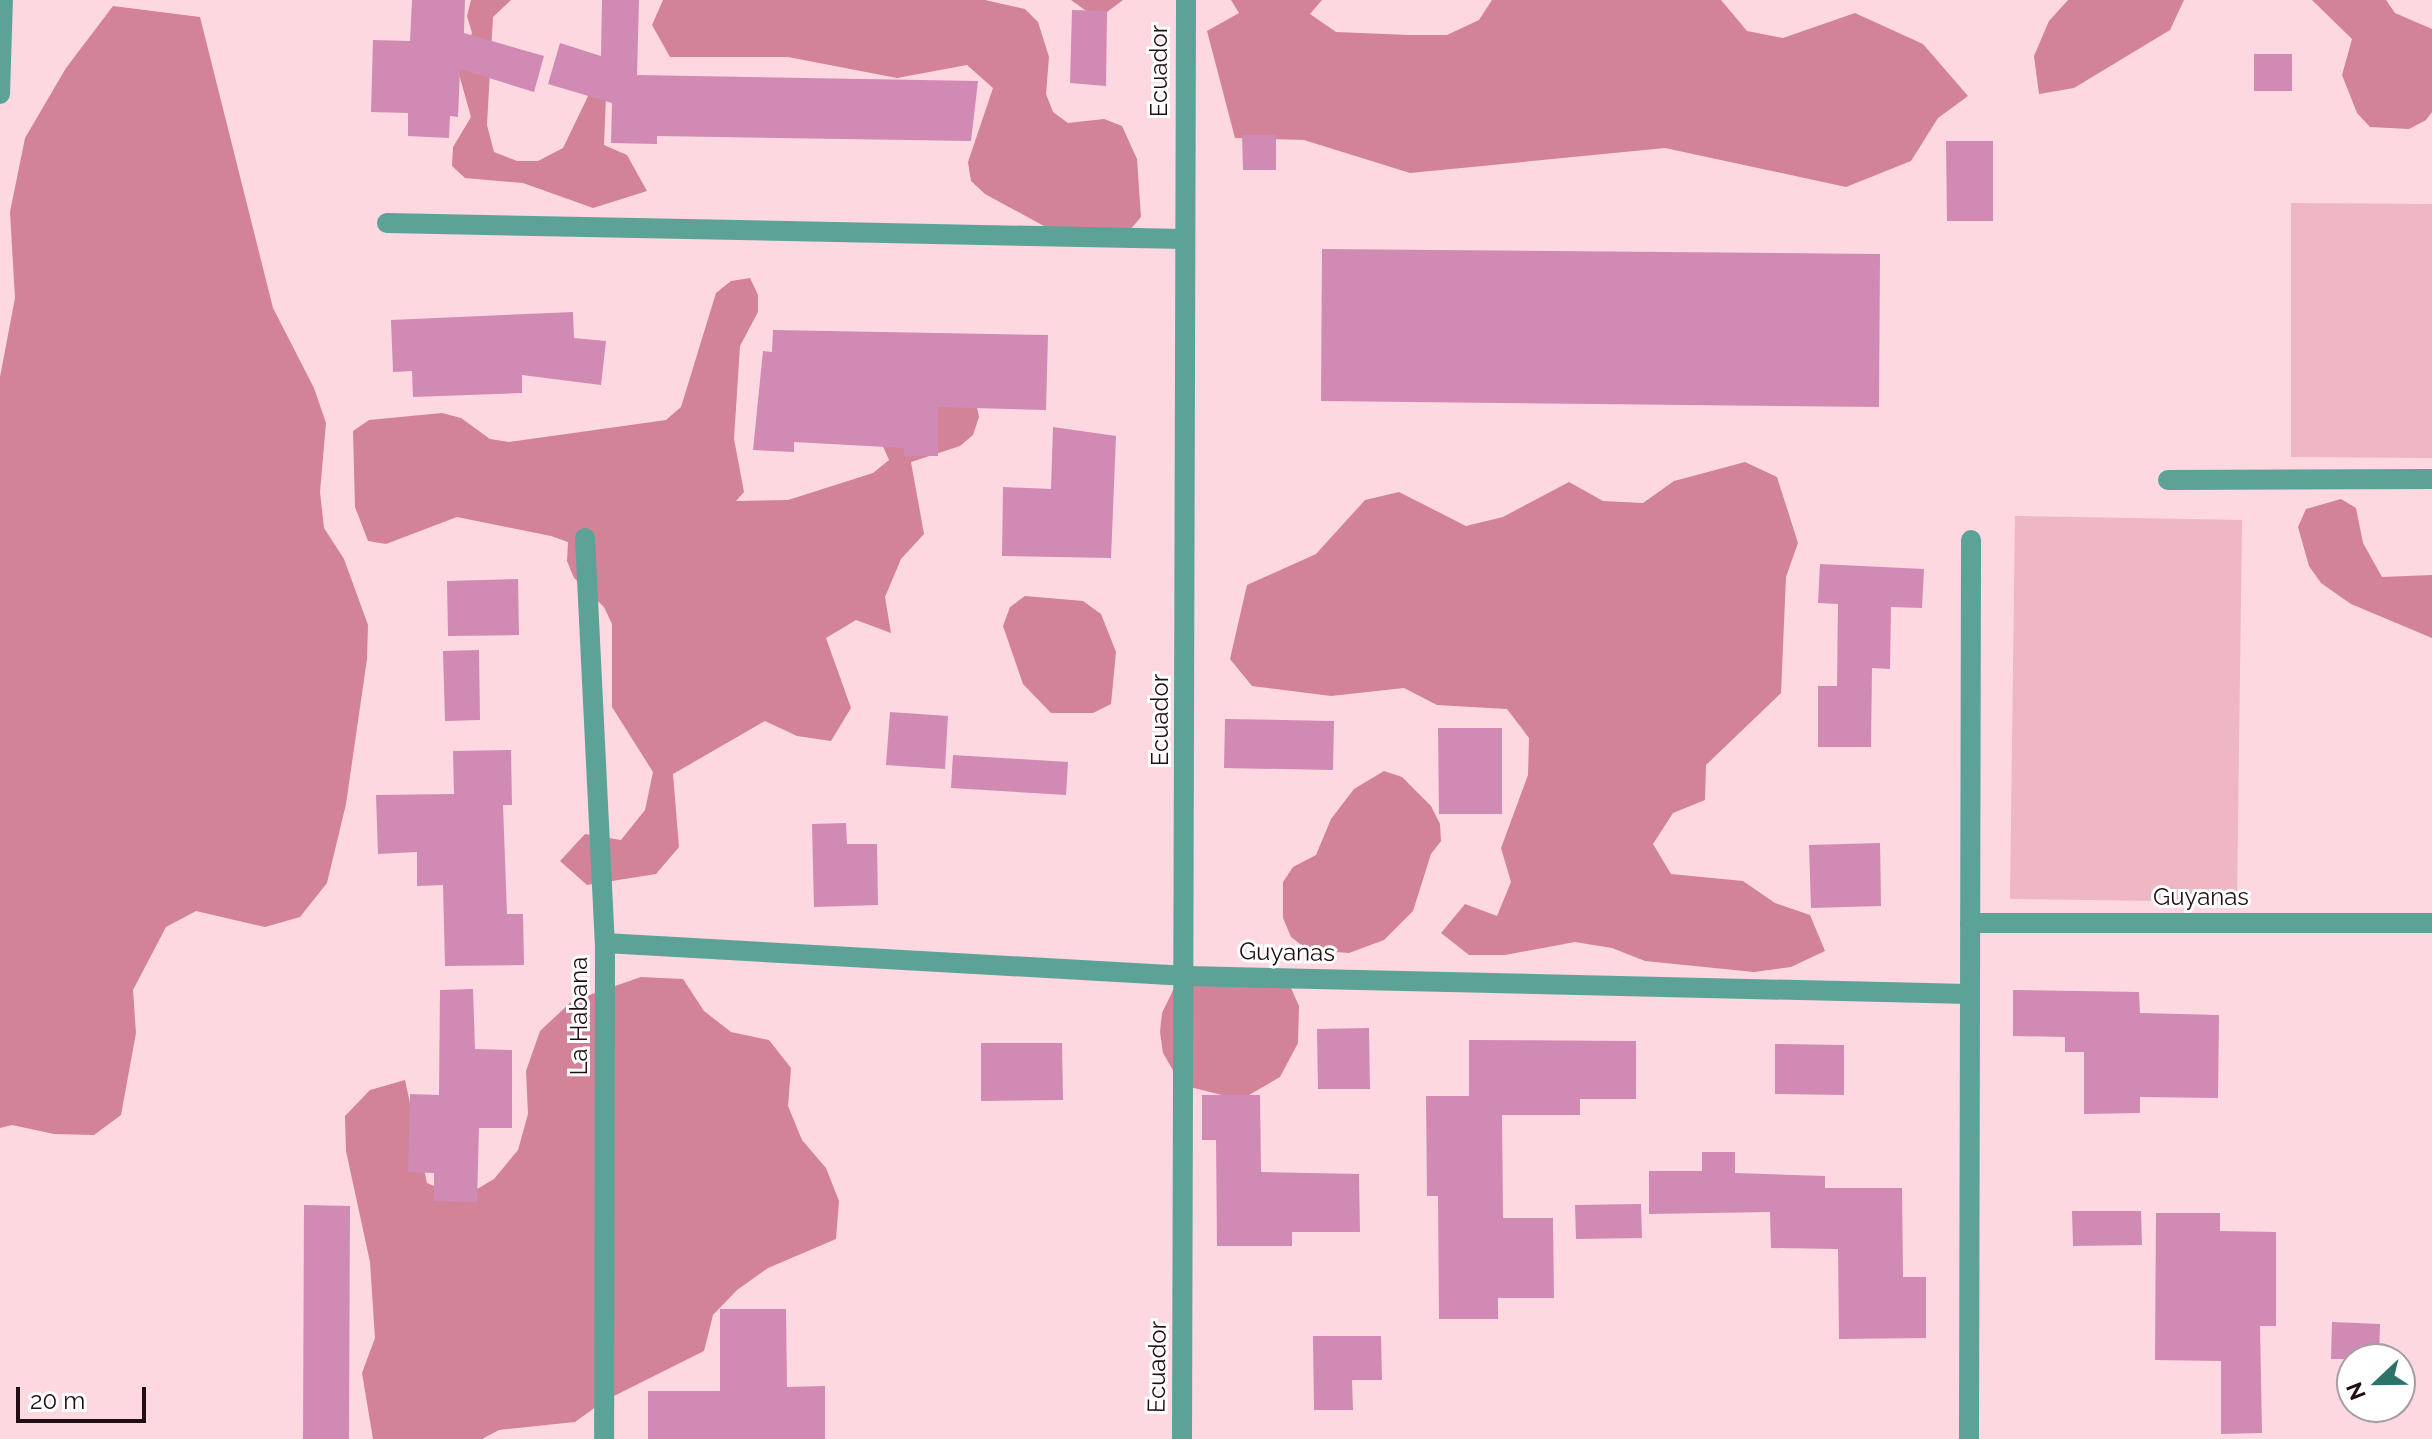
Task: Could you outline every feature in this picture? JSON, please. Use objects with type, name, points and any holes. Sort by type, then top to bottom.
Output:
[{"type":"street","points":[[0,94],[3,0]]},
{"type":"street","name":"Ecuador","points":[[1182,1439],[1187,976],[1186,0]]},
{"type":"street","points":[[387,223],[1185,239]]},
{"type":"street","points":[[2168,480],[2432,479]]},
{"type":"street","name":"La Habana","points":[[585,538],[605,943],[604,1439]]},
{"type":"street","points":[[1969,1439],[1971,540]]},
{"type":"street","name":"Guyanas","points":[[1970,923],[2432,923]]},
{"type":"street","name":"Guyanas","points":[[605,943],[1187,976],[1969,994]]},
{"type":"shaded area","points":[[471,0],[511,0],[493,17],[487,125],[494,152],[517,161],[538,161],[563,148],[591,90],[606,95],[604,145],[627,155],[647,191],[593,208],[523,183],[465,178],[452,166],[453,147],[471,117],[457,67],[472,33],[467,16]]},
{"type":"shaded area","points":[[663,0],[985,0],[1025,9],[1038,22],[1049,57],[1046,94],[1053,112],[1068,123],[1104,119],[1122,126],[1137,159],[1141,217],[1129,231],[1055,232],[985,194],[971,181],[968,162],[993,88],[967,65],[897,78],[788,57],[670,57],[652,25]]},
{"type":"shaded area","points":[[1071,0],[1123,0],[1107,12],[1089,13]]},
{"type":"shaded area","points":[[1231,0],[1322,0],[1310,14],[1336,32],[1409,35],[1447,35],[1479,20],[1492,0],[1721,0],[1747,31],[1783,38],[1855,13],[1923,44],[1968,96],[1938,118],[1911,161],[1846,187],[1665,148],[1410,173],[1304,140],[1235,138],[1207,31],[1239,13]]},
{"type":"shaded area","points":[[2068,0],[2184,0],[2170,30],[2074,88],[2039,94],[2034,56],[2049,21]]},
{"type":"shaded area","points":[[2312,0],[2386,0],[2395,13],[2432,29],[2432,112],[2426,120],[2409,129],[2370,127],[2357,113],[2342,75],[2352,39]]},
{"type":"shaded area","points":[[113,6],[200,17],[273,308],[314,388],[326,423],[320,492],[324,528],[344,559],[368,625],[367,659],[346,804],[327,883],[300,917],[265,927],[196,911],[166,927],[133,990],[136,1033],[121,1115],[94,1135],[54,1134],[12,1125],[0,1128],[0,377],[15,298],[10,212],[25,138],[66,68]]},
{"type":"shaded area","points":[[2291,203],[2432,204],[2432,458],[2291,457]]},
{"type":"shaded area","points":[[750,278],[758,295],[758,312],[740,346],[734,439],[744,492],[736,501],[788,500],[873,473],[889,460],[864,404],[971,379],[979,417],[973,435],[960,446],[911,462],[924,534],[901,559],[885,597],[891,633],[856,620],[826,638],[851,708],[831,741],[797,736],[765,721],[673,774],[679,847],[656,874],[587,885],[560,861],[585,834],[621,840],[645,810],[653,772],[612,707],[612,624],[604,607],[574,578],[567,561],[568,542],[551,536],[457,517],[386,544],[368,541],[355,507],[353,431],[369,420],[442,413],[461,418],[490,439],[509,442],[666,420],[681,407],[716,293],[731,281]]},
{"type":"shaded area","points":[[1745,462],[1777,477],[1798,543],[1786,577],[1781,693],[1706,765],[1705,800],[1673,813],[1653,844],[1671,874],[1743,881],[1775,903],[1810,915],[1825,951],[1791,967],[1754,972],[1645,961],[1612,948],[1575,942],[1505,955],[1469,955],[1441,933],[1465,904],[1497,916],[1511,882],[1501,848],[1528,775],[1529,738],[1507,709],[1437,705],[1404,688],[1331,696],[1252,686],[1230,659],[1247,585],[1316,554],[1365,500],[1399,492],[1466,526],[1503,517],[1569,482],[1603,501],[1643,503],[1674,481]]},
{"type":"shaded area","points":[[2341,499],[2356,508],[2363,543],[2382,577],[2432,575],[2432,638],[2351,604],[2321,583],[2309,566],[2298,527],[2306,509]]},
{"type":"shaded area","points":[[2015,516],[2242,520],[2237,902],[2010,899]]},
{"type":"shaded area","points":[[1025,596],[1083,601],[1101,614],[1116,652],[1111,704],[1093,713],[1051,713],[1023,684],[1003,626],[1010,607]]},
{"type":"shaded area","points":[[1384,771],[1402,777],[1431,806],[1440,824],[1441,841],[1431,854],[1413,911],[1384,940],[1349,953],[1308,950],[1291,937],[1283,918],[1283,882],[1293,867],[1316,855],[1331,819],[1354,789]]},
{"type":"shaded area","points":[[641,977],[683,979],[704,1011],[731,1032],[769,1040],[791,1068],[788,1106],[802,1140],[826,1168],[839,1201],[836,1239],[768,1268],[737,1290],[713,1315],[704,1351],[604,1401],[575,1422],[499,1430],[482,1439],[373,1439],[362,1373],[375,1338],[370,1262],[346,1151],[345,1116],[370,1090],[405,1080],[427,1183],[462,1198],[494,1179],[518,1150],[528,1114],[526,1071],[540,1031],[572,1001]]},
{"type":"shaded area","points":[[1179,978],[1291,988],[1299,1006],[1298,1043],[1280,1077],[1249,1095],[1230,1097],[1190,1087],[1174,1072],[1163,1053],[1160,1032],[1162,1013]]},
{"type":"building","points":[[412,0],[465,0],[464,33],[544,56],[534,92],[460,69],[458,117],[450,116],[449,138],[408,136],[408,113],[371,112],[373,40],[410,41]]},
{"type":"building","points":[[602,0],[639,0],[637,75],[978,81],[971,141],[657,136],[657,144],[611,143],[612,103],[548,84],[560,43],[601,56]]},
{"type":"building","points":[[1072,10],[1107,11],[1106,86],[1070,83]]},
{"type":"building","points":[[2254,54],[2292,54],[2292,91],[2254,91]]},
{"type":"building","points":[[1242,135],[1276,135],[1276,170],[1243,170]]},
{"type":"building","points":[[1946,141],[1993,141],[1993,221],[1947,221]]},
{"type":"building","points":[[1322,249],[1880,254],[1879,407],[1321,401]]},
{"type":"building","points":[[573,312],[574,338],[606,341],[601,385],[522,375],[522,393],[413,397],[412,371],[393,372],[391,320]]},
{"type":"building","points":[[773,330],[1048,335],[1046,410],[938,407],[938,456],[904,456],[904,448],[794,442],[794,452],[753,450],[763,351],[772,352]]},
{"type":"building","points":[[1053,427],[1116,436],[1111,558],[1002,556],[1003,487],[1051,489]]},
{"type":"building","points":[[1820,564],[1924,569],[1922,608],[1891,607],[1890,669],[1872,668],[1871,747],[1818,747],[1818,686],[1837,686],[1838,604],[1818,603]]},
{"type":"building","points":[[518,579],[519,635],[448,636],[447,581]]},
{"type":"building","points":[[479,650],[480,720],[445,721],[443,651]]},
{"type":"building","points":[[890,712],[948,716],[945,769],[886,765]]},
{"type":"building","points":[[1225,719],[1334,721],[1333,770],[1224,768]]},
{"type":"building","points":[[1438,728],[1502,728],[1502,814],[1439,814]]},
{"type":"building","points":[[511,750],[512,805],[503,805],[507,914],[523,914],[524,965],[445,966],[443,885],[417,886],[417,852],[378,854],[376,795],[454,794],[453,751]]},
{"type":"building","points":[[953,755],[1068,762],[1066,795],[951,788]]},
{"type":"building","points":[[846,823],[847,844],[877,844],[878,905],[814,907],[812,824]]},
{"type":"building","points":[[1880,843],[1881,906],[1811,908],[1809,845]]},
{"type":"building","points":[[473,989],[475,1049],[512,1050],[512,1128],[479,1128],[477,1202],[434,1201],[434,1173],[408,1172],[410,1094],[439,1095],[440,990]]},
{"type":"building","points":[[2013,990],[2139,992],[2140,1013],[2219,1015],[2218,1098],[2140,1097],[2140,1113],[2084,1114],[2084,1052],[2065,1052],[2065,1037],[2013,1036]]},
{"type":"building","points":[[1369,1028],[1370,1089],[1318,1089],[1317,1029]]},
{"type":"building","points":[[1469,1040],[1636,1041],[1636,1099],[1580,1099],[1580,1115],[1502,1115],[1503,1218],[1553,1218],[1554,1298],[1498,1298],[1498,1319],[1439,1319],[1438,1196],[1427,1196],[1426,1096],[1469,1096]]},
{"type":"building","points":[[981,1043],[1062,1043],[1063,1100],[981,1101]]},
{"type":"building","points":[[1775,1044],[1844,1045],[1844,1095],[1775,1094]]},
{"type":"building","points":[[1202,1095],[1260,1095],[1261,1172],[1359,1174],[1360,1232],[1292,1232],[1292,1246],[1217,1246],[1216,1140],[1202,1140]]},
{"type":"building","points":[[1702,1152],[1735,1152],[1735,1173],[1825,1176],[1825,1188],[1902,1188],[1903,1277],[1926,1277],[1926,1338],[1839,1339],[1838,1249],[1771,1248],[1770,1212],[1649,1214],[1649,1171],[1702,1171]]},
{"type":"building","points":[[1641,1204],[1642,1238],[1576,1239],[1575,1205]]},
{"type":"building","points":[[304,1205],[350,1206],[349,1439],[303,1439]]},
{"type":"building","points":[[2072,1211],[2141,1211],[2142,1245],[2073,1246]]},
{"type":"building","points":[[2156,1213],[2220,1213],[2220,1231],[2276,1232],[2276,1326],[2260,1326],[2262,1433],[2221,1434],[2221,1361],[2155,1360]]},
{"type":"building","points":[[720,1309],[786,1309],[787,1387],[825,1386],[825,1439],[648,1439],[648,1391],[720,1391]]},
{"type":"building","points":[[2332,1322],[2380,1324],[2379,1343],[2336,1343],[2336,1359],[2331,1359]]},
{"type":"building","points":[[1313,1336],[1381,1336],[1382,1380],[1352,1380],[1353,1410],[1314,1410]]}]
